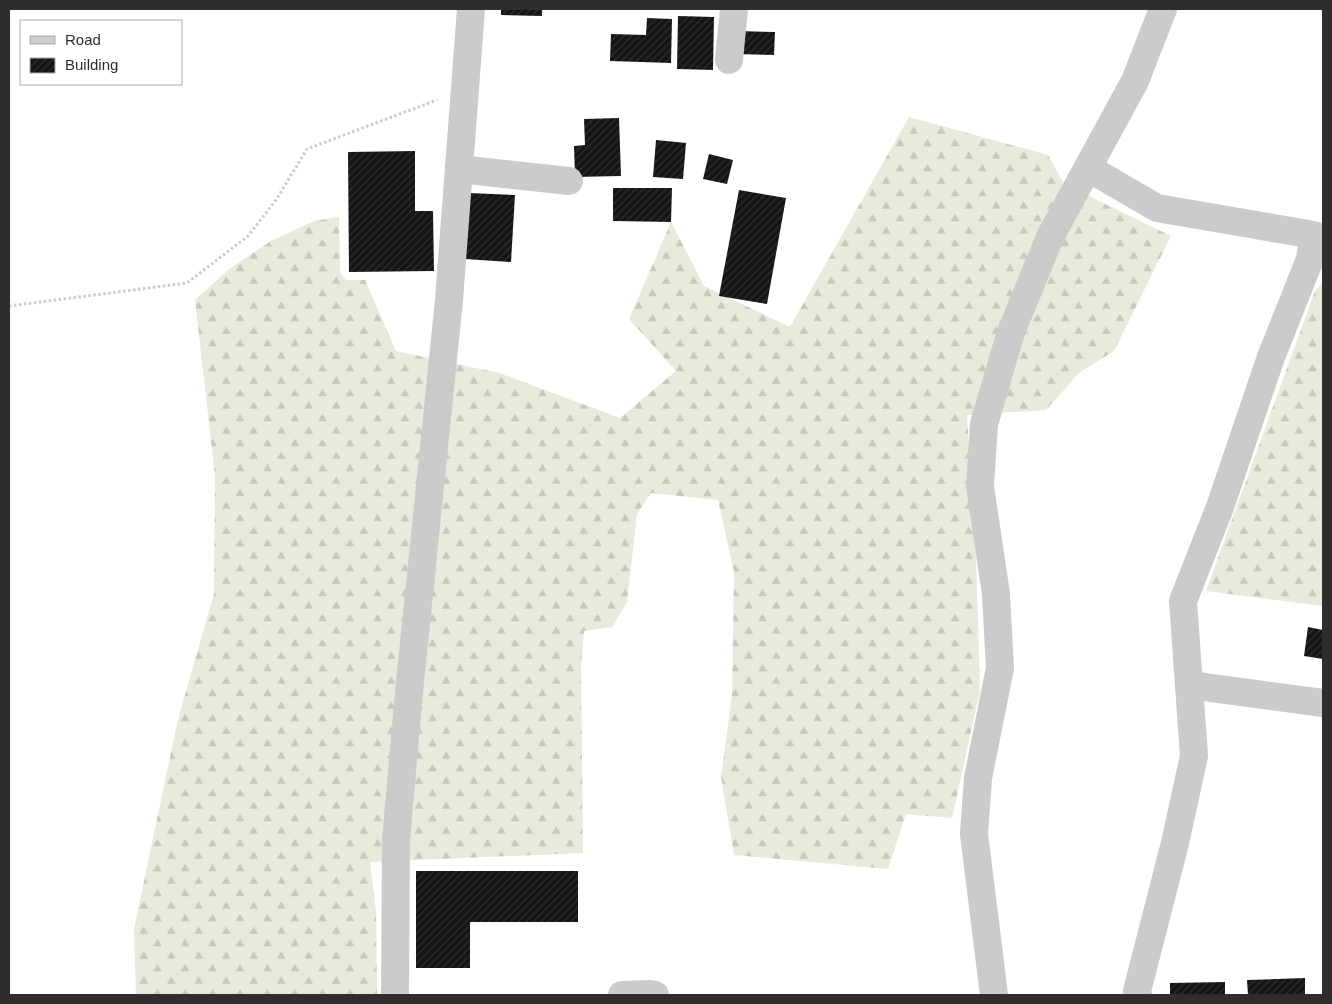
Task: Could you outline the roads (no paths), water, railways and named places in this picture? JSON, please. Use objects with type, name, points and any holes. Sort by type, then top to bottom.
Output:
[{"type":"street","points":[[395,995],[396,840],[409,692],[449,300],[472,9]]},
{"type":"street","points":[[729,60],[734,9]]},
{"type":"street","points":[[994,995],[974,834],[978,778],[1000,668],[996,594],[980,486],[984,424],[1011,332],[1050,237],[1135,81],[1163,9]]},
{"type":"street","points":[[1088,168],[1157,208],[1314,235],[1310,259],[1271,357],[1220,507],[1183,601],[1194,756],[1176,844],[1137,991],[1138,995]]},
{"type":"street","points":[[460,169],[569,181]]},
{"type":"street","points":[[1189,685],[1323,703]]},
{"type":"street","points":[[622,995],[655,995]]}]
